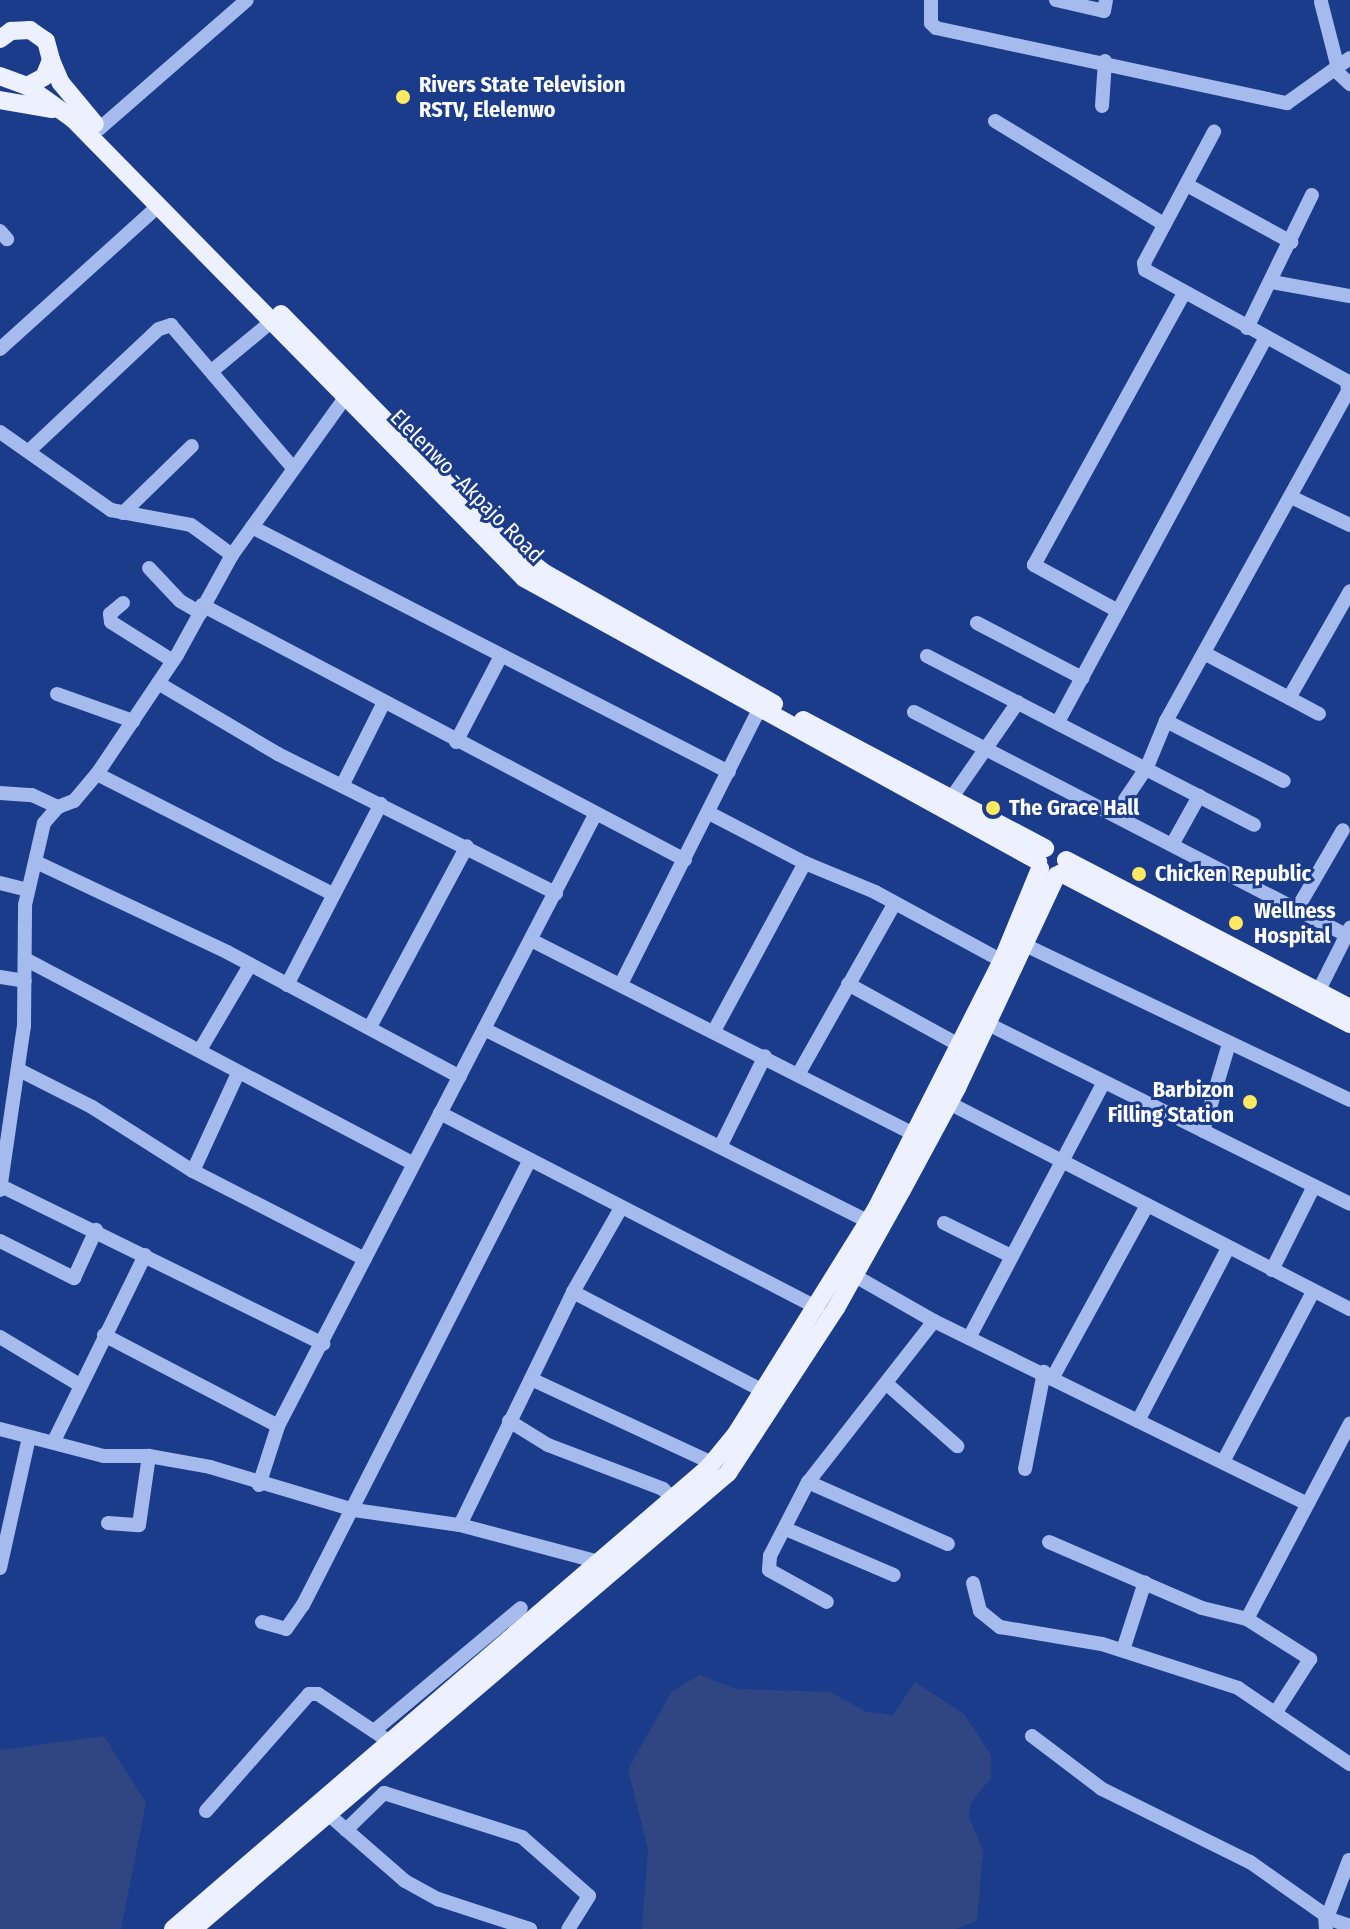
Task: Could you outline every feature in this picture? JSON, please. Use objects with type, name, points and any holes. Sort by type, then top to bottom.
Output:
[{"type":"main road","name":"Elelenwo -Akpajo Road","points":[[3,32],[20,29],[39,34],[61,83],[99,129],[499,537],[543,572],[950,800],[1051,864]]},
{"type":"main road","points":[[9,83],[44,77],[51,60]]},
{"type":"main road","name":"Elelenwo -Akpajo Road","points":[[9,83],[73,119],[524,578],[1014,849],[1350,1008]]},
{"type":"main road","points":[[0,100],[30,102],[73,119]]},
{"type":"main road","points":[[1014,849],[1037,901]]},
{"type":"main road","points":[[173,1929],[266,1857],[328,1814],[728,1473],[855,1276],[949,1103],[1025,945],[1051,864],[1085,886],[1350,1024]]},
{"type":"main road","points":[[193,1929],[382,1736],[599,1562],[712,1463],[818,1308],[869,1222],[1002,961],[1037,901],[1063,890],[1085,886]]},
{"type":"street","points":[[99,129],[247,0]]},
{"type":"street","points":[[931,0],[931,23],[936,28],[1105,61],[1287,103],[1350,58]]},
{"type":"street","points":[[1056,0],[1104,11],[1106,0]]},
{"type":"street","points":[[1321,2],[1336,69],[1350,84]]},
{"type":"street","points":[[1102,106],[1105,61]]},
{"type":"street","points":[[995,121],[1164,224]]},
{"type":"street","points":[[1116,813],[1147,767],[1166,721],[1291,497],[1349,385],[1184,293],[1144,266],[1214,132]]},
{"type":"street","points":[[1187,185],[1291,242]]},
{"type":"street","points":[[1247,328],[1312,195]]},
{"type":"street","points":[[0,349],[158,206]]},
{"type":"street","points":[[1272,282],[1350,296]]},
{"type":"street","points":[[1118,611],[1034,565],[1184,293]]},
{"type":"street","points":[[213,370],[271,322]]},
{"type":"street","points":[[31,449],[164,327],[175,328],[293,468]]},
{"type":"street","points":[[1058,722],[1266,338]]},
{"type":"street","points":[[323,1344],[96,1230],[0,1188],[19,1070],[28,890],[36,862],[39,834],[58,807],[74,801],[97,774],[173,661],[232,555],[345,398]]},
{"type":"street","points":[[0,432],[31,449],[81,490],[123,513],[191,525],[232,555]]},
{"type":"street","points":[[123,513],[192,446]]},
{"type":"street","points":[[1291,497],[1350,525]]},
{"type":"street","points":[[252,527],[729,772]]},
{"type":"street","points":[[149,568],[180,601],[201,609],[685,860]]},
{"type":"street","points":[[1289,698],[1350,591]]},
{"type":"street","points":[[123,603],[110,614],[111,622],[173,661]]},
{"type":"street","points":[[977,623],[1082,678]]},
{"type":"street","points":[[1204,653],[1319,714]]},
{"type":"street","points":[[456,742],[501,656]]},
{"type":"street","points":[[927,656],[1254,825]]},
{"type":"street","points":[[158,683],[278,754],[556,893]]},
{"type":"street","points":[[57,694],[133,721]]},
{"type":"street","points":[[950,800],[1018,702]]},
{"type":"street","points":[[343,784],[383,704]]},
{"type":"street","points":[[621,984],[759,710]]},
{"type":"street","points":[[914,712],[1116,813],[1297,909],[1348,932],[1318,992]]},
{"type":"street","points":[[1166,721],[1284,781]]},
{"type":"street","points":[[97,774],[333,894]]},
{"type":"street","points":[[0,793],[32,795],[58,807]]},
{"type":"street","points":[[1173,843],[1199,796]]},
{"type":"street","points":[[287,985],[381,804]]},
{"type":"street","points":[[709,813],[805,863],[875,892],[893,906],[1002,961]]},
{"type":"street","points":[[259,1485],[278,1426],[323,1344],[412,1163],[533,941],[595,815]]},
{"type":"street","points":[[1297,909],[1343,830]]},
{"type":"street","points":[[370,1027],[467,846]]},
{"type":"street","points":[[36,862],[250,965],[460,1077]]},
{"type":"street","points":[[714,1031],[805,863]]},
{"type":"street","points":[[0,883],[28,890]]},
{"type":"street","points":[[799,1073],[893,906]]},
{"type":"street","points":[[533,941],[799,1073],[916,1135]]},
{"type":"street","points":[[1025,945],[1350,1100]]},
{"type":"street","points":[[25,959],[412,1163]]},
{"type":"street","points":[[200,1050],[250,965]]},
{"type":"street","points":[[0,977],[25,981]]},
{"type":"street","points":[[848,984],[961,1046]]},
{"type":"street","points":[[988,1024],[1350,1204]]},
{"type":"street","points":[[484,1029],[721,1145],[869,1222]]},
{"type":"street","points":[[1203,1131],[1229,1044]]},
{"type":"street","points":[[721,1145],[765,1056]]},
{"type":"street","points":[[19,1070],[92,1107],[193,1171],[365,1259]]},
{"type":"street","points":[[193,1171],[238,1073]]},
{"type":"street","points":[[969,1338],[1104,1082]]},
{"type":"street","points":[[949,1103],[1062,1165],[1350,1309]]},
{"type":"street","points":[[440,1113],[818,1308]]},
{"type":"street","points":[[262,1622],[286,1629],[354,1510],[529,1161]]},
{"type":"street","points":[[1272,1270],[1314,1186]]},
{"type":"street","points":[[1025,1469],[1048,1375],[1147,1205]]},
{"type":"street","points":[[460,1525],[573,1292],[621,1208]]},
{"type":"street","points":[[944,1223],[1011,1256]]},
{"type":"street","points":[[0,1241],[74,1278],[96,1230]]},
{"type":"street","points":[[1138,1421],[1228,1248]]},
{"type":"street","points":[[54,1441],[145,1255]]},
{"type":"street","points":[[855,1276],[934,1321],[1224,1460],[1308,1504]]},
{"type":"street","points":[[573,1292],[763,1391]]},
{"type":"street","points":[[1224,1460],[1313,1292]]},
{"type":"street","points":[[827,1602],[769,1570],[770,1556],[808,1482],[934,1321]]},
{"type":"street","points":[[104,1335],[278,1426]]},
{"type":"street","points":[[0,1337],[80,1385]]},
{"type":"street","points":[[531,1379],[712,1463]]},
{"type":"street","points":[[887,1384],[957,1446]]},
{"type":"street","points":[[509,1421],[548,1445],[663,1489],[672,1498]]},
{"type":"street","points":[[1247,1619],[1350,1424]]},
{"type":"street","points":[[0,1429],[104,1456],[149,1456],[210,1467],[259,1485],[354,1510],[460,1525],[599,1562]]},
{"type":"street","points":[[0,1568],[29,1437]]},
{"type":"street","points":[[108,1523],[139,1525],[149,1456]]},
{"type":"street","points":[[808,1482],[948,1544]]},
{"type":"street","points":[[786,1529],[894,1575]]},
{"type":"street","points":[[1049,1542],[1202,1608],[1247,1619],[1310,1659],[1276,1712]]},
{"type":"street","points":[[1123,1650],[1145,1582]]},
{"type":"street","points":[[973,1583],[980,1611],[1000,1627],[1123,1650],[1238,1688],[1350,1764]]},
{"type":"street","points":[[206,1811],[309,1694],[318,1694],[382,1736],[521,1608]]},
{"type":"street","points":[[1032,1736],[1102,1789],[1250,1862],[1327,1924],[1350,1926]]},
{"type":"street","points":[[346,1830],[384,1793],[522,1837],[589,1896],[568,1929]]},
{"type":"street","points":[[328,1814],[405,1881],[486,1923],[530,1929]]},
{"type":"street","points":[[1327,1924],[1349,1860]]},
{"type":"water","points":[[700,1675],[736,1689],[830,1692],[867,1712],[893,1715],[915,1682],[964,1714],[991,1755],[991,1778],[970,1804],[969,1817],[983,1850],[977,1921],[956,1929],[642,1929],[648,1849],[628,1769],[672,1691]]},
{"type":"water","points":[[104,1736],[146,1803],[121,1929],[0,1929],[0,1750]]},
{"type":"place","name":"Rivers State Television RSTV, Elelenwo","points":[[403,97]]},
{"type":"place","name":"The Grace Hall","points":[[993,808]]},
{"type":"place","name":"Chicken Republic","points":[[1139,874]]},
{"type":"place","name":"Wellness Hospital","points":[[1236,923]]},
{"type":"place","name":"Barbizon Filling Station","points":[[1250,1102]]}]
